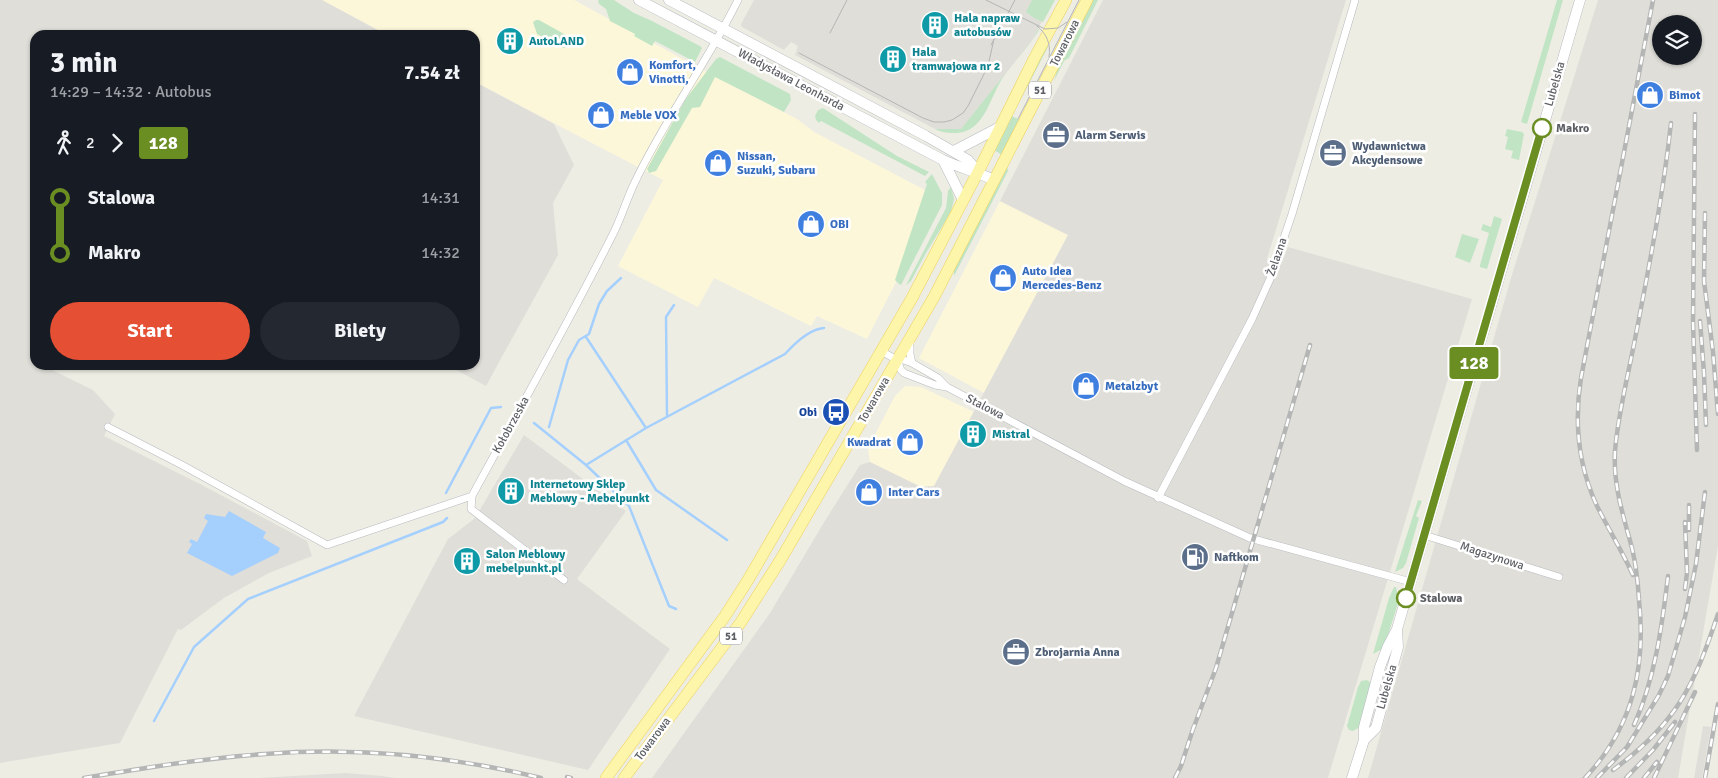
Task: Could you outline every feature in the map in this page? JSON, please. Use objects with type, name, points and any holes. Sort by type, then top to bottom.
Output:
[{"type":"main road","name":"Władysława Leonharda","points":[[639,0],[943,160],[964,169],[978,172],[994,180]]},
{"type":"main road","name":"Władysława Leonharda","points":[[669,0],[954,151],[968,160],[978,172]]},
{"type":"main road","name":"Towarowa","points":[[606,778],[741,592],[912,298],[978,172],[1034,58],[1066,0]]},
{"type":"main road","name":"Towarowa","points":[[624,778],[741,622],[768,582],[934,297],[1087,0]]},
{"type":"main road","name":"Lubelska","points":[[1352,778],[1364,740],[1364,727],[1380,668],[1397,629],[1580,0]]},
{"type":"main road","points":[[954,151],[1000,127]]},
{"type":"main road","points":[[943,160],[963,200]]},
{"type":"main road","points":[[683,673],[683,684],[686,687],[693,686]]},
{"type":"street","name":"Kołobrzeska","points":[[472,496],[616,229],[634,185],[738,0]]},
{"type":"street","name":"Żelazna","points":[[1158,498],[1252,319],[1270,279],[1292,214],[1355,0]]},
{"type":"street","points":[[911,337],[912,363]]},
{"type":"street","name":"Stalowa","points":[[881,351],[898,360],[912,363],[938,378],[947,387],[1158,498],[1262,542],[1411,582]]},
{"type":"street","name":"Stalowa","points":[[898,360],[901,370],[907,374],[935,385],[947,387]]},
{"type":"street","points":[[883,385],[894,378],[907,374]]},
{"type":"street","points":[[108,428],[182,465],[327,545],[472,496],[471,509],[564,580]]},
{"type":"street","name":"Magazynowa","points":[[1424,535],[1559,577]]},
{"type":"shaded area","points":[[0,0],[322,0],[378,30],[30,30],[30,370],[52,370],[93,390],[115,414],[104,436],[307,541],[312,556],[269,573],[224,598],[181,630],[178,629],[120,743],[0,763]]},
{"type":"shaded area","points":[[322,0],[574,0],[797,119],[814,132],[925,190],[896,282],[867,339],[817,316],[811,326],[714,278],[698,307],[618,266],[663,180],[480,85],[480,30],[378,30]]},
{"type":"shaded area","points":[[754,0],[1053,0],[1033,39],[961,130],[935,129],[795,55],[798,46],[791,42],[784,50],[742,27],[741,24]]},
{"type":"shaded area","points":[[1103,0],[1346,0],[1267,259],[1281,264],[1288,247],[1472,299],[1328,778],[652,778],[770,613],[860,465],[870,462],[921,487],[934,486],[1068,235],[1000,201]]},
{"type":"shaded area","points":[[1598,0],[1718,0],[1718,546],[1678,778],[1368,778],[1511,278]]},
{"type":"shaded area","points":[[480,85],[554,124],[574,165],[553,203],[558,255],[486,386],[456,370],[480,370]]},
{"type":"shaded area","points":[[1000,201],[1068,235],[984,393],[919,358]]},
{"type":"shaded area","points":[[905,386],[921,387],[974,412],[934,486],[921,487],[870,462],[868,448],[895,396]]},
{"type":"shaded area","points":[[524,435],[626,511],[577,579],[670,649],[588,770],[354,716],[448,539],[475,518]]},
{"type":"shaded area","points":[[1703,726],[1711,727],[1702,778],[1694,778]]},
{"type":"shaded area","points":[[346,773],[395,778],[258,778]]},
{"type":"green space","points":[[598,0],[614,0],[634,13],[700,46],[702,48],[695,62],[655,41],[652,46],[634,36],[635,34],[610,21],[606,9],[599,4]]},
{"type":"green space","points":[[1032,0],[1055,0],[1043,22],[1026,12]]},
{"type":"green space","points":[[1093,0],[1098,0],[1069,58],[1064,61],[1054,81],[1058,67]]},
{"type":"green space","points":[[1557,0],[1563,0],[1527,124],[1521,122]]},
{"type":"green space","points":[[536,20],[566,35],[569,40],[566,47],[563,48],[537,34],[533,22]]},
{"type":"green space","points":[[1033,39],[1004,76],[986,111],[975,126],[967,131],[957,133],[948,133],[935,129],[961,129]]},
{"type":"green space","points":[[1047,44],[1048,47],[1012,116],[1020,120],[1002,155],[994,150]]},
{"type":"green space","points":[[720,57],[790,94],[791,100],[784,112],[715,77],[700,107],[692,108],[656,171],[649,173],[647,169],[685,100],[716,59]]},
{"type":"green space","points":[[823,108],[897,156],[929,172],[925,176],[821,121],[819,123],[815,116],[818,110]]},
{"type":"green space","points":[[1507,129],[1524,134],[1519,160],[1511,158],[1513,151],[1505,149],[1508,137],[1505,136]]},
{"type":"green space","points":[[1007,166],[1008,171],[954,276],[954,270]]},
{"type":"green space","points":[[932,174],[942,193],[942,205],[901,285],[895,280],[927,184],[925,182]]},
{"type":"green space","points":[[951,187],[954,199],[951,212],[911,281],[906,285],[946,208],[948,191]]},
{"type":"green space","points":[[1494,216],[1502,219],[1487,269],[1480,267],[1480,265],[1489,233],[1481,230],[1483,224],[1491,227]]},
{"type":"green space","points":[[1462,234],[1479,239],[1470,263],[1455,257]]},
{"type":"green space","points":[[1418,500],[1422,501],[1416,516],[1419,518],[1406,563],[1403,568],[1395,572]]},
{"type":"green space","points":[[1394,587],[1396,587],[1399,600],[1384,648],[1373,654],[1389,598]]},
{"type":"green space","points":[[1367,680],[1371,683],[1360,727],[1353,731],[1349,730],[1347,726],[1358,687],[1361,681]]},
{"type":"water","points":[[229,511],[266,532],[263,538],[280,548],[278,553],[232,576],[187,553],[192,544],[189,542],[191,539],[197,542],[208,521],[204,518],[206,514],[225,517]]},
{"type":"waterway","points":[[549,427],[568,360],[579,340],[589,334],[599,304],[607,291],[621,278]]},
{"type":"waterway","points":[[667,416],[666,317],[674,305]]},
{"type":"waterway","points":[[534,423],[586,465],[646,428],[785,354],[808,334],[824,328]]},
{"type":"waterway","points":[[586,337],[646,428]]},
{"type":"waterway","points":[[446,493],[491,408],[501,407]]},
{"type":"waterway","points":[[626,440],[656,490],[727,540]]},
{"type":"waterway","points":[[586,465],[629,506],[669,606],[676,609]]},
{"type":"waterway","points":[[154,721],[194,647],[248,599],[443,522],[447,518]]},
{"type":"tram line","points":[[830,33],[847,0]]},
{"type":"tram line","points":[[986,0],[1045,29],[1058,28],[1067,22]]},
{"type":"tram line","points":[[991,45],[1015,0]]},
{"type":"tram line","points":[[1018,119],[1079,0]]},
{"type":"tram line","points":[[1037,26],[1047,40],[1049,57]]},
{"type":"tram line","points":[[799,53],[923,118],[934,122],[944,122],[952,120],[963,113],[968,106],[988,66],[994,39]]},
{"type":"railway","points":[[1633,575],[1591,491],[1579,443],[1578,411],[1581,378],[1653,0]]},
{"type":"railway","points":[[1695,114],[1693,322],[1697,450]]},
{"type":"railway","points":[[1585,778],[1615,738],[1633,695],[1638,673],[1641,625],[1637,581],[1633,554],[1617,488],[1615,451],[1621,409],[1655,231],[1671,123]]},
{"type":"railway","points":[[1705,213],[1704,281],[1713,352],[1718,414]]},
{"type":"railway","points":[[1700,321],[1706,425]]},
{"type":"railway","points":[[1192,732],[1216,668],[1310,345]]},
{"type":"railway","points":[[1597,778],[1627,747],[1659,695],[1668,676],[1685,617],[1696,564],[1705,492]]},
{"type":"railway","points":[[1689,505],[1689,530]]},
{"type":"railway","points":[[1685,522],[1687,573],[1685,589]]},
{"type":"railway","points":[[1634,725],[1652,671],[1660,633],[1668,576]]},
{"type":"railway","points":[[1613,770],[1653,736],[1680,702],[1691,683],[1718,614]]},
{"type":"railway","points":[[1654,778],[1695,692]]},
{"type":"railway","points":[[1705,778],[1718,704]]},
{"type":"railway","points":[[1626,778],[1653,750],[1675,722]]},
{"type":"railway","points":[[1175,778],[1181,766],[1194,726]]},
{"type":"railway","points":[[84,778],[219,758],[300,752],[404,755],[473,764],[541,778]]},
{"type":"railway","points":[[1644,778],[1657,762]]},
{"type":"railway","points":[[567,777],[571,778]]},
{"type":"bus line","name":"128","points":[[1406,598],[1542,128]]},
{"type":"place","name":"Hala napraw autobusów","points":[[935,25]]},
{"type":"place","name":"AutoLAND","points":[[510,41]]},
{"type":"place","name":"Hala tramwajowa nr 2","points":[[893,59]]},
{"type":"place","name":"Komfort, Vinotti,","points":[[630,72]]},
{"type":"place","name":"Bimot","points":[[1650,95]]},
{"type":"place","name":"Meble VOX","points":[[601,115]]},
{"type":"place","name":"Makro","points":[[1542,128]]},
{"type":"place","name":"Alarm Serwis","points":[[1056,135]]},
{"type":"place","name":"Wydawnictwa Akcydensowe","points":[[1333,153]]},
{"type":"place","name":"Nissan, Suzuki, Subaru","points":[[718,163]]},
{"type":"place","name":"OBI","points":[[811,224]]},
{"type":"place","name":"Auto Idea Mercedes-Benz","points":[[1003,278]]},
{"type":"place","name":"Metalzbyt","points":[[1086,386]]},
{"type":"place","name":"Obi","points":[[836,412]]},
{"type":"place","name":"Mistral","points":[[973,434]]},
{"type":"place","name":"Kwadrat","points":[[910,442]]},
{"type":"place","name":"Internetowy Sklep Meblowy - Mebelpunkt","points":[[511,491]]},
{"type":"place","name":"Inter Cars","points":[[869,492]]},
{"type":"place","name":"Naftkom","points":[[1195,557]]},
{"type":"place","name":"Salon Meblowy mebelpunkt.pl","points":[[467,561]]},
{"type":"place","name":"Stalowa","points":[[1406,598]]},
{"type":"place","name":"Zbrojarnia Anna","points":[[1016,652]]}]
